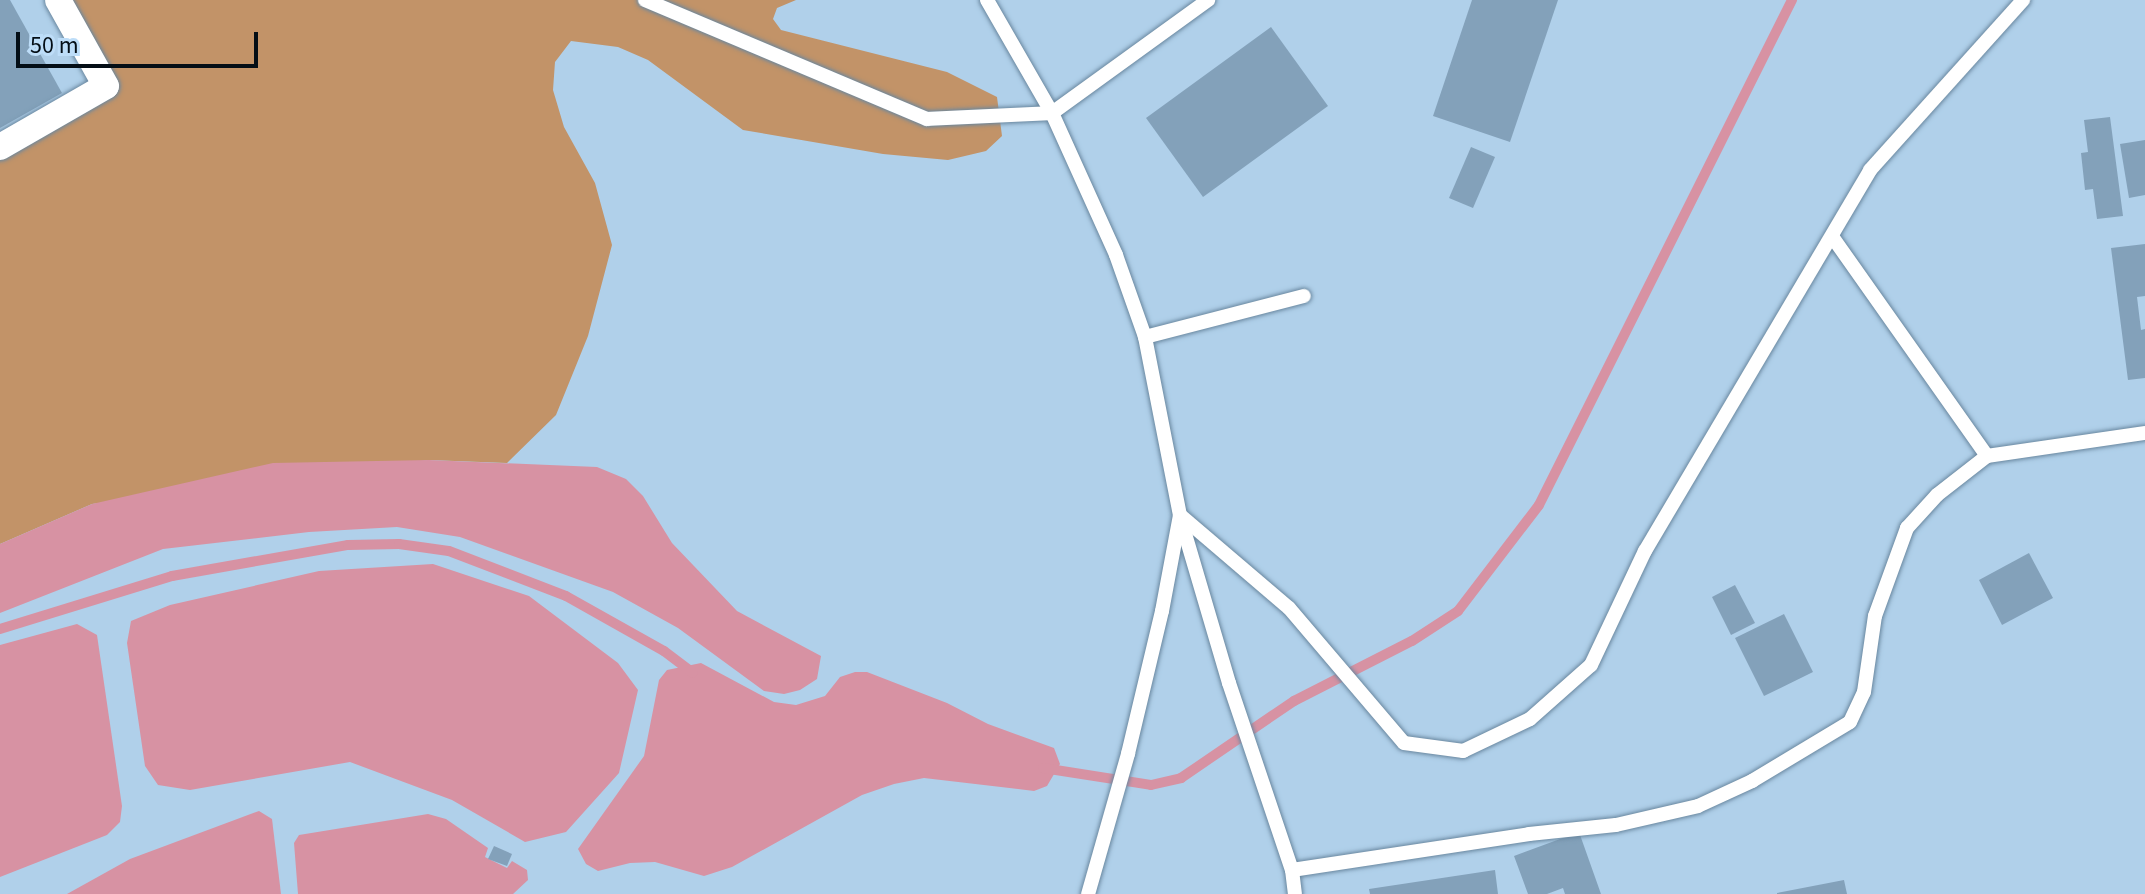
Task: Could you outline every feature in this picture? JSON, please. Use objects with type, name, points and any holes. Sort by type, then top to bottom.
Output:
[{"type":"street","points":[[0,147],[106,86],[58,0]]},
{"type":"lane","points":[[645,0],[927,119],[1052,113],[1208,0]]},
{"type":"lane","points":[[987,0],[1052,113],[1116,255],[1145,337],[1180,515],[1229,683],[1292,870],[1295,894]]},
{"type":"lane","points":[[1180,515],[1289,608],[1404,743],[1463,751],[1530,719],[1591,665],[1645,551],[1870,170],[2023,0]]},
{"type":"lane","points":[[1832,236],[1987,456]]},
{"type":"lane","points":[[1145,337],[1304,296]]},
{"type":"lane","points":[[1292,870],[1529,834],[1616,825],[1698,806],[1807,751],[1850,722],[1864,692],[1875,616],[1907,528],[1937,495],[1987,456],[2145,433]]},
{"type":"lane","points":[[1088,894],[1128,754],[1162,611],[1180,515]]},
{"type":"shaded area","points":[[58,0],[796,0],[777,8],[773,19],[781,30],[947,72],[997,97],[1002,136],[986,151],[948,160],[883,154],[743,130],[648,60],[618,47],[571,41],[555,62],[553,90],[564,127],[595,183],[612,245],[588,336],[556,415],[507,463],[429,460],[92,504],[0,544],[0,147],[106,86]]},
{"type":"shaded area","points":[[429,460],[597,467],[626,479],[643,496],[672,543],[737,611],[821,656],[817,679],[800,690],[784,694],[764,691],[678,628],[613,592],[460,537],[397,527],[309,532],[163,549],[0,613],[0,544],[92,504],[273,463]]},
{"type":"shaded area","points":[[433,564],[529,596],[618,663],[638,690],[619,773],[566,832],[525,842],[452,800],[350,762],[190,790],[158,785],[145,766],[127,643],[131,621],[170,605],[319,571]]},
{"type":"shaded area","points":[[77,624],[97,635],[122,806],[120,822],[107,835],[0,877],[0,645]]},
{"type":"shaded area","points":[[701,663],[774,702],[796,705],[825,696],[840,677],[867,672],[947,703],[988,724],[1054,748],[1060,764],[1047,786],[1034,791],[924,778],[894,784],[862,795],[732,867],[704,876],[655,862],[630,863],[598,871],[586,864],[578,849],[644,756],[659,680],[667,670]]},
{"type":"shaded area","points":[[259,811],[272,819],[281,894],[67,894],[130,859]]},
{"type":"shaded area","points":[[428,814],[446,819],[488,848],[485,857],[507,868],[512,861],[527,870],[528,880],[513,894],[298,894],[294,843],[299,835]]},
{"type":"building","points":[[0,0],[10,0],[62,93],[0,128]]},
{"type":"building","points":[[1472,0],[1558,0],[1510,142],[1433,116]]},
{"type":"building","points":[[1271,27],[1328,106],[1203,197],[1146,118]]},
{"type":"building","points":[[2110,117],[2123,216],[2097,219],[2093,189],[2085,190],[2081,153],[2088,152],[2084,120]]},
{"type":"building","points":[[2145,140],[2145,195],[2129,198],[2120,144]]},
{"type":"building","points":[[1471,147],[1495,157],[1473,208],[1449,198]]},
{"type":"building","points":[[2145,244],[2145,296],[2137,297],[2141,330],[2145,329],[2145,378],[2128,380],[2111,248]]},
{"type":"building","points":[[2029,553],[2053,598],[2002,625],[1979,580]]},
{"type":"building","points":[[1735,585],[1755,623],[1731,635],[1712,597]]},
{"type":"building","points":[[1784,614],[1813,672],[1764,696],[1735,638]]},
{"type":"building","points":[[1579,832],[1601,894],[1565,894],[1563,888],[1547,894],[1528,894],[1514,856]]},
{"type":"building","points":[[494,846],[512,854],[507,866],[488,859]]},
{"type":"building","points":[[1495,870],[1498,894],[1370,894],[1369,889]]},
{"type":"building","points":[[1844,880],[1847,894],[1777,894],[1777,893]]},
{"type":"waterway","points":[[1043,768],[1151,785],[1181,778],[1294,701],[1412,641],[1458,611],[1539,505],[1792,0]]},
{"type":"waterway","points":[[0,629],[172,576],[348,545],[399,544],[449,551],[566,596],[664,651],[693,673]]}]
